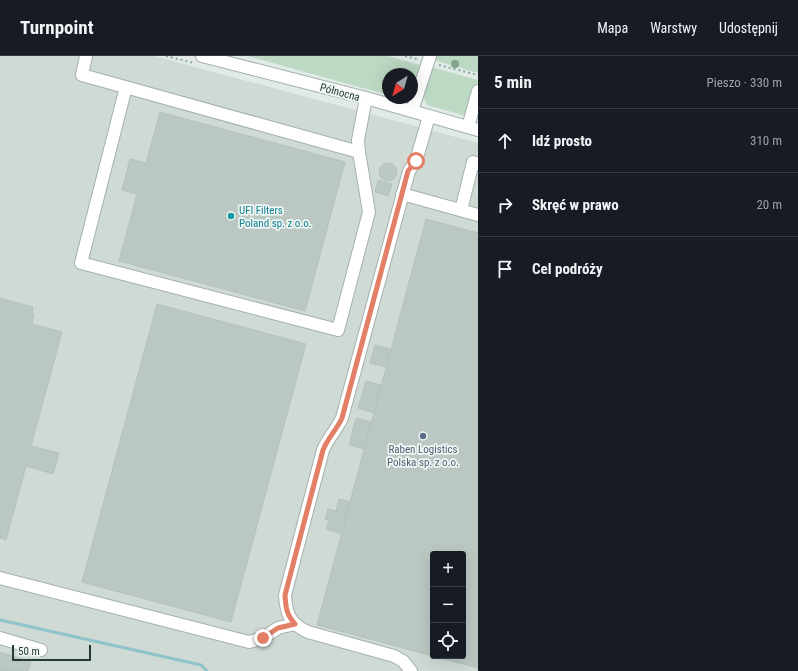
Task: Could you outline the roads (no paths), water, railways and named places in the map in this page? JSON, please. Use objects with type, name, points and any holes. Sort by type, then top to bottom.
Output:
[{"type":"street","points":[[86,56],[82,75],[360,152]]},
{"type":"street","name":"Północna","points":[[202,56],[366,98],[473,128]]},
{"type":"street","points":[[412,112],[428,59]]},
{"type":"street","points":[[126,87],[81,263],[338,330],[369,212],[358,140],[366,98]]},
{"type":"street","points":[[473,128],[478,91]]},
{"type":"street","points":[[411,671],[403,661],[394,656],[301,629],[288,616],[285,595],[323,450],[325,444],[342,418],[408,171],[416,161],[429,116]]},
{"type":"street","points":[[461,210],[472,188],[473,162],[478,164]]},
{"type":"street","points":[[402,194],[478,215]]},
{"type":"street","points":[[0,578],[249,642],[263,638],[278,628],[295,624]]},
{"type":"street","points":[[0,638],[41,650]]},
{"type":"waterway","points":[[0,620],[201,665],[207,671]]},
{"type":"place","name":"UFI Filters Poland sp. z o.o.","points":[[231,216]]},
{"type":"place","name":"Raben Logistics Polska sp. z o.o.","points":[[423,436]]}]
